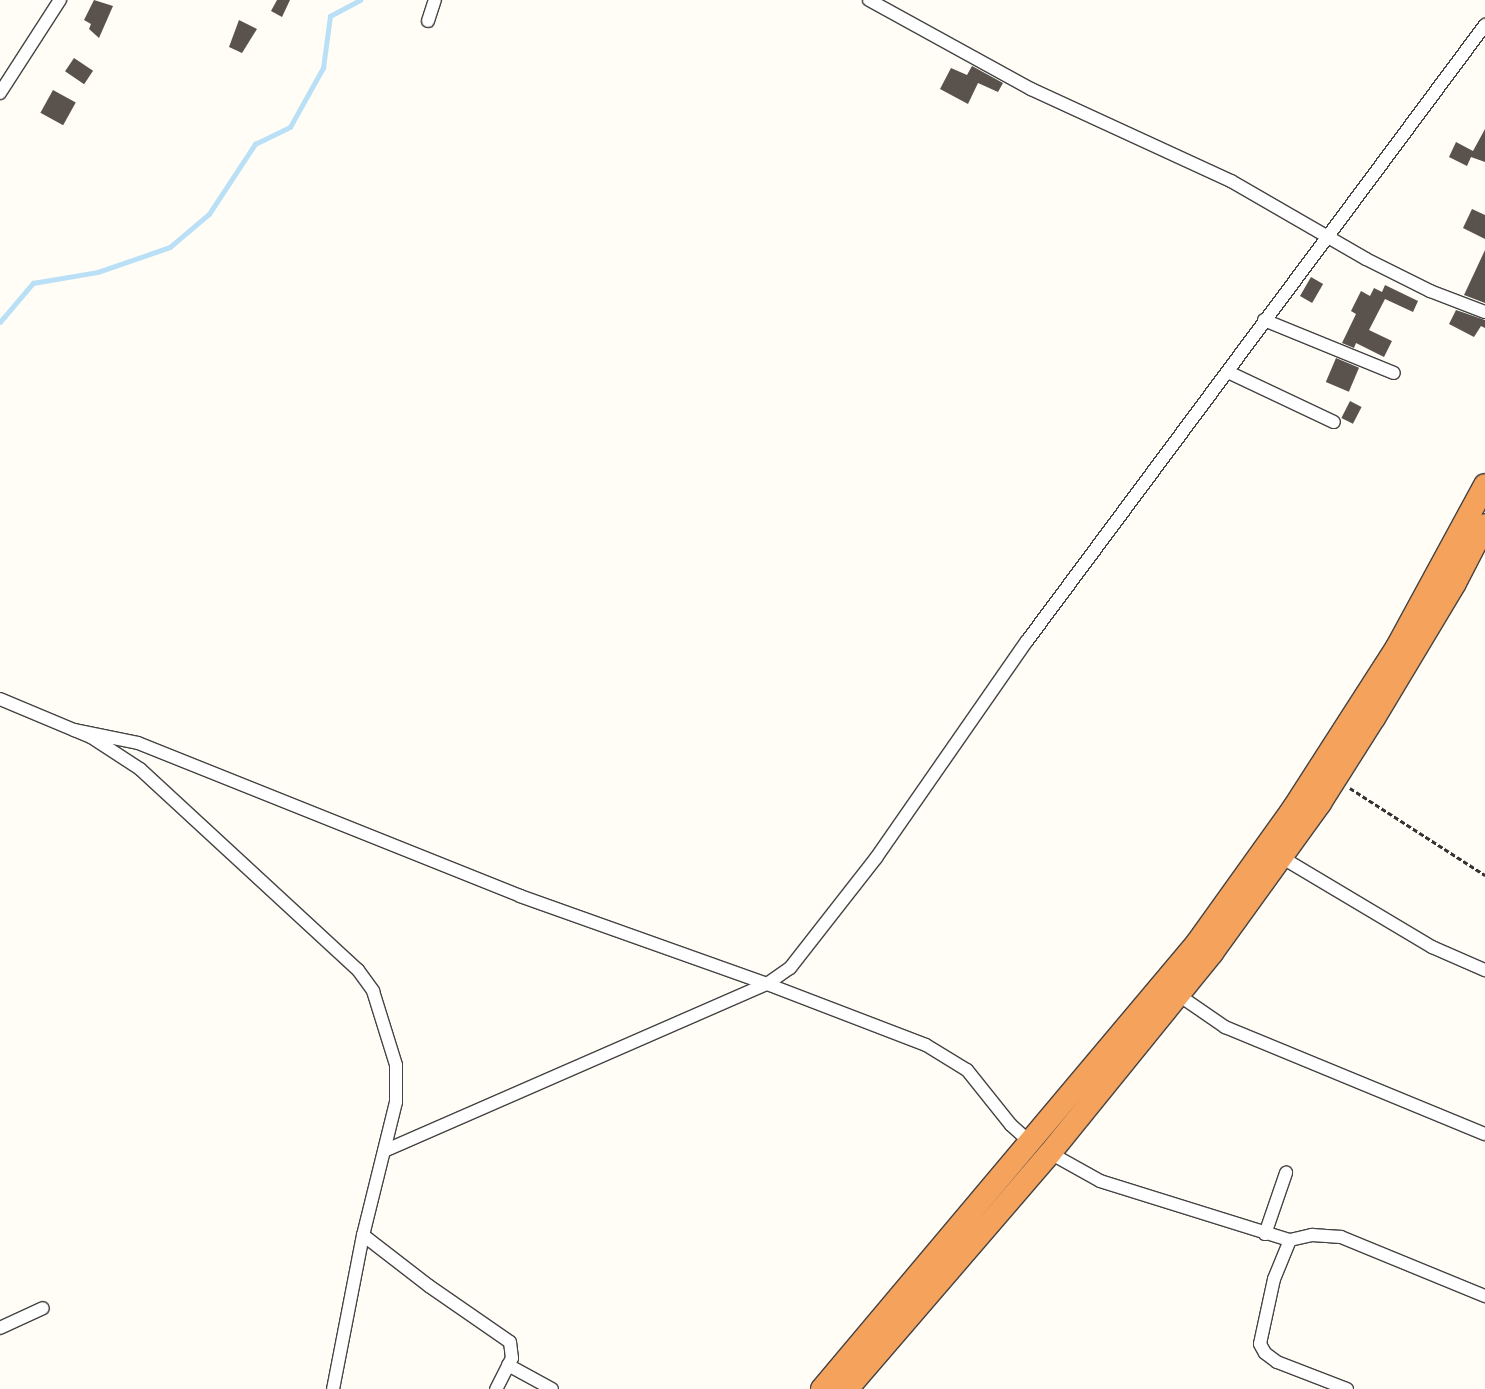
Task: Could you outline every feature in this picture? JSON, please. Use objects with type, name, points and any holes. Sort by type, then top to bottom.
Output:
[{"type":"highway","points":[[847,1389],[1044,1143],[1197,943],[1293,809],[1397,646],[1485,485]]},
{"type":"highway","points":[[822,1389],[1044,1143],[1180,996],[1281,857],[1335,778],[1445,600],[1485,525]]},
{"type":"street","points":[[0,93],[60,0]]},
{"type":"street","points":[[428,21],[435,0]]},
{"type":"street","points":[[869,0],[1031,89],[1231,181],[1327,238],[1430,291],[1485,312]]},
{"type":"street","points":[[384,1151],[767,984],[790,968],[835,912],[1027,641],[1485,24]]},
{"type":"street","points":[[1264,320],[1394,373]]},
{"type":"street","points":[[1228,372],[1334,422]]},
{"type":"street","points":[[0,700],[74,730],[107,746],[140,769],[366,980],[378,1002],[396,1065],[396,1102],[363,1235],[333,1389]]},
{"type":"street","points":[[74,730],[138,744],[520,896],[896,1032],[956,1061],[976,1080],[1017,1132],[1044,1143],[1100,1181],[1265,1234],[1290,1240],[1312,1235],[1341,1237],[1485,1296]]},
{"type":"street","points":[[1281,857],[1432,947],[1485,970]]},
{"type":"street","points":[[1180,996],[1225,1027],[1485,1134]]},
{"type":"street","points":[[1265,1234],[1286,1173]]},
{"type":"street","points":[[363,1235],[429,1286],[510,1342],[512,1352],[496,1389]]},
{"type":"street","points":[[1290,1240],[1274,1278],[1260,1344],[1265,1353],[1277,1362],[1347,1389]]},
{"type":"street","points":[[0,1328],[43,1308]]},
{"type":"street","points":[[508,1365],[552,1389]]},
{"type":"path","points":[[1335,778],[1485,875]]},
{"type":"building","points":[[94,0],[113,6],[99,38],[89,29],[91,24],[84,20]]},
{"type":"building","points":[[277,0],[290,0],[282,17],[271,11]]},
{"type":"building","points":[[239,20],[257,29],[242,53],[229,47]]},
{"type":"building","points":[[74,58],[93,71],[84,84],[65,71]]},
{"type":"building","points":[[972,66],[1003,83],[998,92],[978,83],[968,104],[940,89],[951,68],[967,75]]},
{"type":"building","points":[[53,90],[76,103],[63,125],[40,113]]},
{"type":"building","points":[[1485,129],[1485,162],[1471,157],[1467,166],[1449,157],[1456,142],[1473,151]]},
{"type":"building","points":[[1472,209],[1485,215],[1485,239],[1463,228]]},
{"type":"building","points":[[1485,250],[1485,303],[1464,295]]},
{"type":"building","points":[[1311,277],[1323,284],[1312,303],[1300,296]]},
{"type":"building","points":[[1385,285],[1418,301],[1413,312],[1385,299],[1369,330],[1392,341],[1384,357],[1356,343],[1354,348],[1342,343],[1356,314],[1351,311],[1361,291],[1370,296],[1374,288],[1382,292]]},
{"type":"building","points":[[1456,310],[1485,320],[1485,328],[1481,326],[1474,337],[1449,324]]},
{"type":"building","points":[[1336,358],[1359,368],[1349,392],[1326,382]]},
{"type":"building","points":[[1350,401],[1362,407],[1353,424],[1341,418]]},
{"type":"waterway","points":[[0,322],[33,283],[98,272],[170,247],[209,214],[255,144],[290,127],[323,68],[330,16],[360,0]]}]
